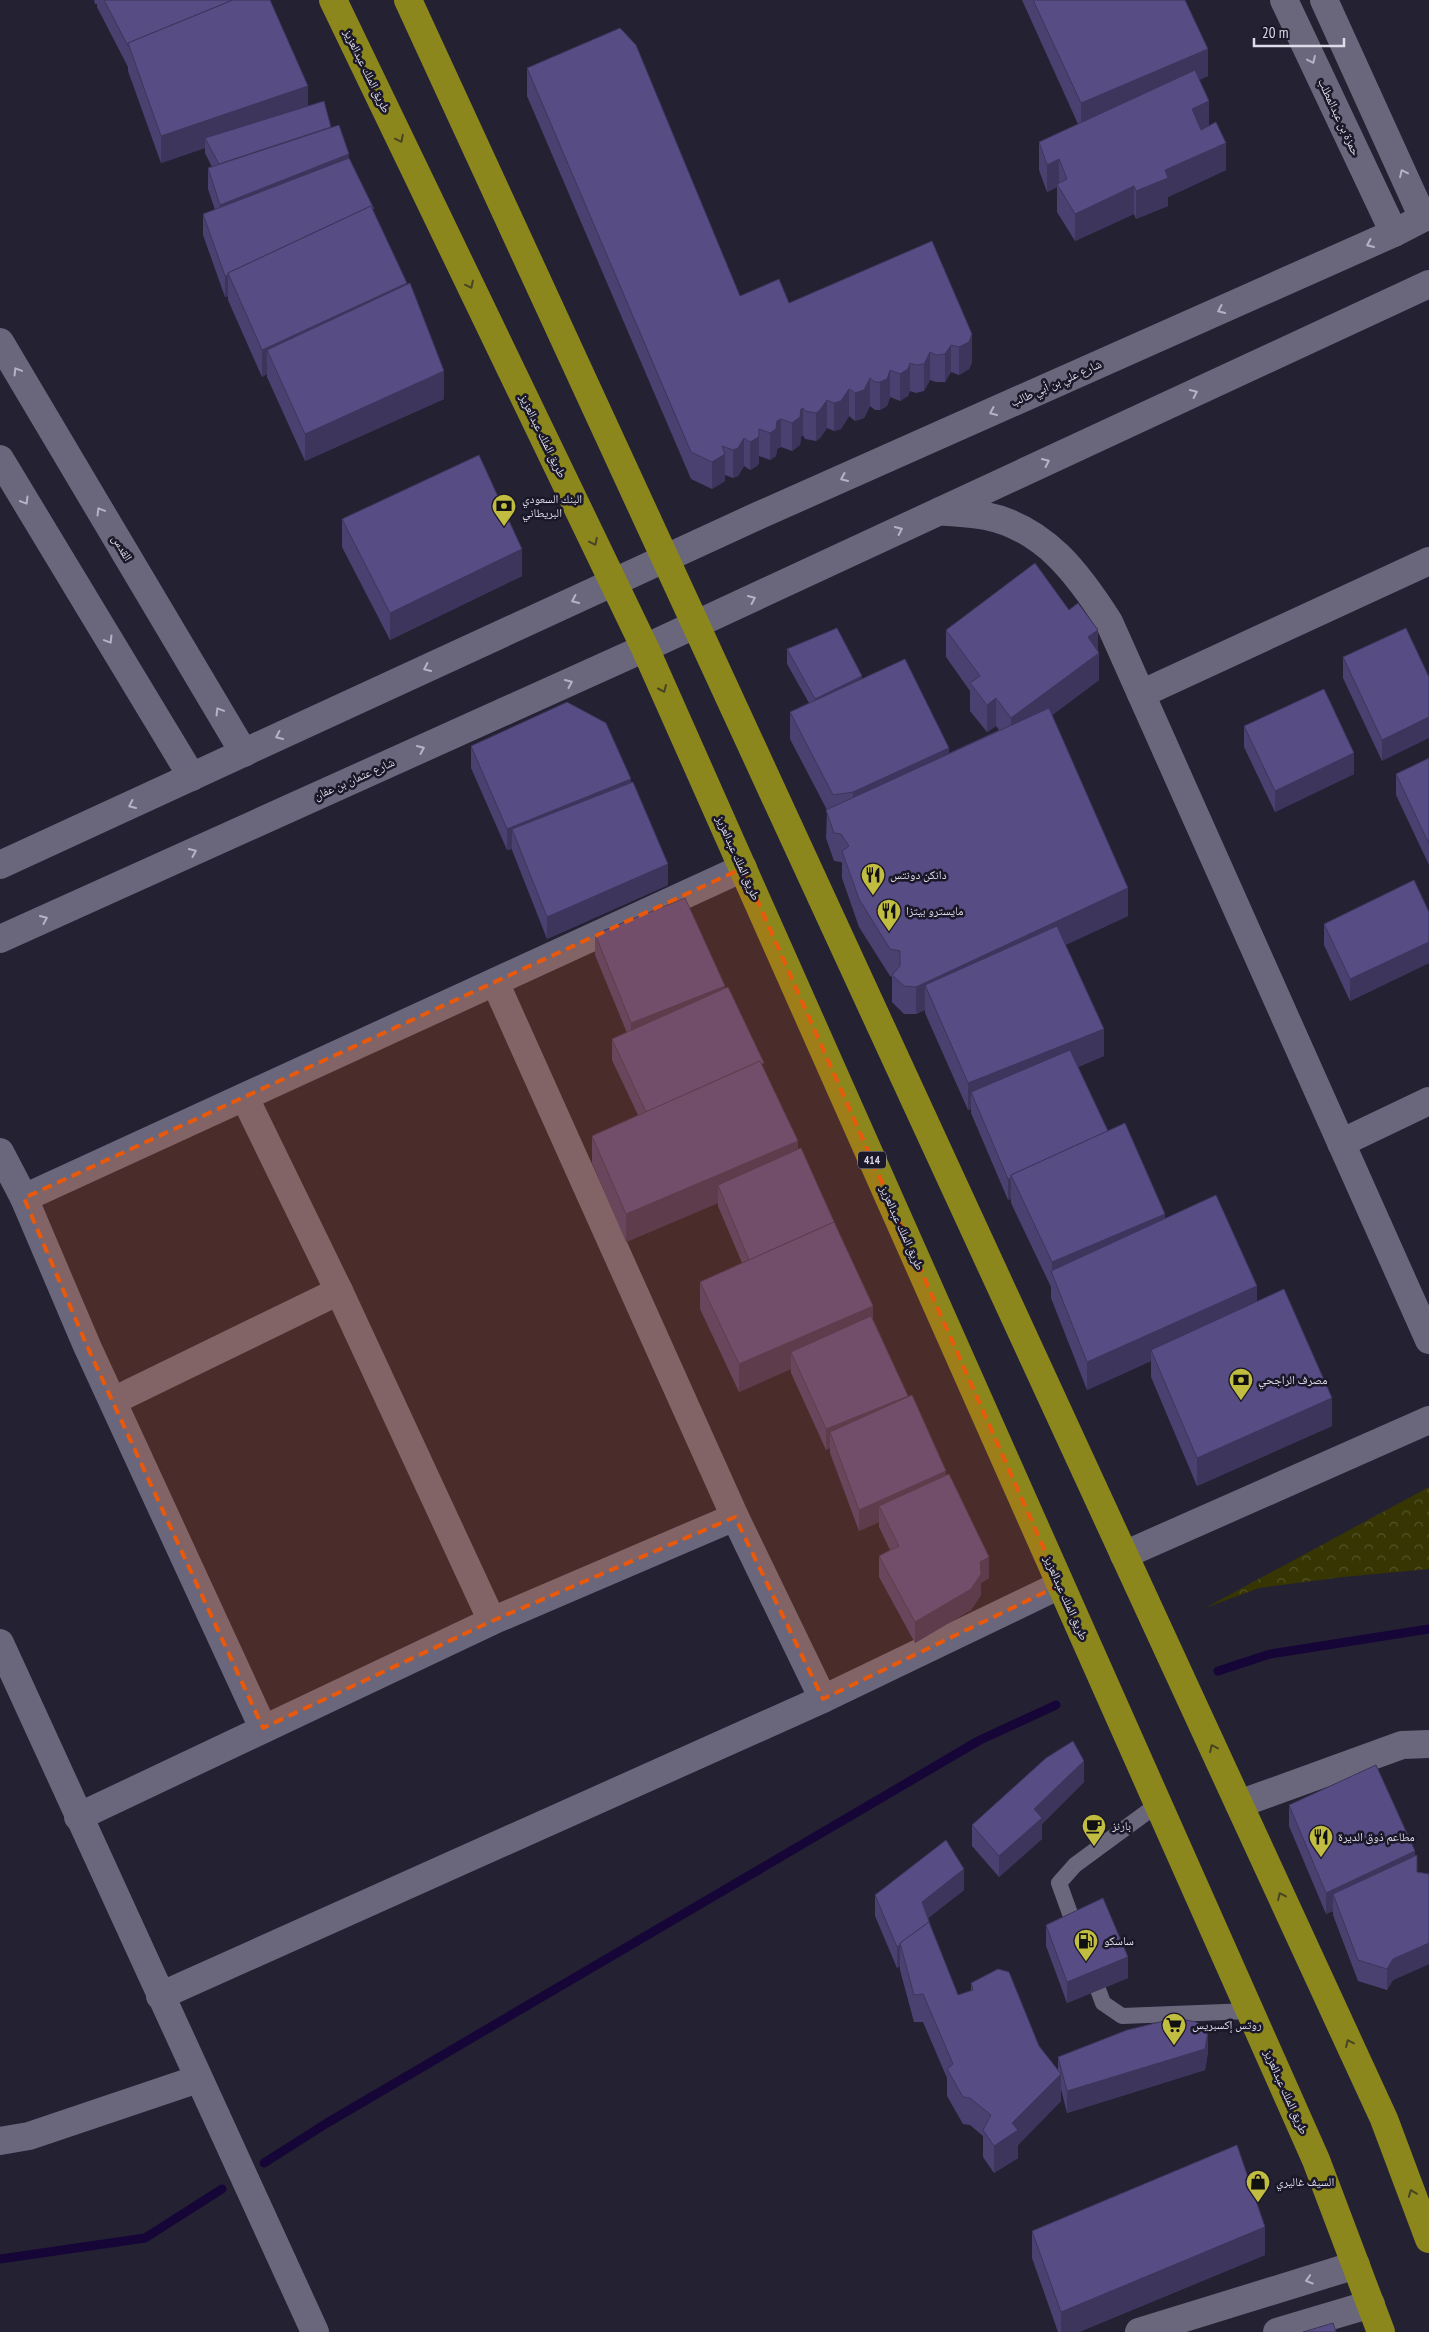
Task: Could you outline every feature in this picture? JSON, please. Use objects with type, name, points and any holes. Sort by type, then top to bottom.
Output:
[{"type":"highway","name":"طريق الملك عبدالعزيز","points":[[333,0],[645,648],[1316,2160],[1382,2332]]},
{"type":"highway","points":[[408,0],[674,554],[702,622],[1124,1555],[1384,2120],[1429,2239]]},
{"type":"street","name":"حمزة بن عبدالمطلب","points":[[1284,0],[1394,233]]},
{"type":"street","points":[[1324,0],[1426,216]]},
{"type":"street","name":"شارع علي بن أبي طالب","points":[[674,554],[1394,233],[1426,216]]},
{"type":"street","points":[[702,622],[1429,284]]},
{"type":"street","name":"القدس","points":[[0,342],[244,753]]},
{"type":"street","points":[[0,459],[192,777]]},
{"type":"street","points":[[940,511],[987,516],[1022,529],[1055,550],[1088,588],[1109,622],[1429,1340]]},
{"type":"street","points":[[0,865],[674,554]]},
{"type":"street","points":[[1141,694],[1429,561]]},
{"type":"street","name":"شارع عثمان بن عفان","points":[[0,939],[702,622]]},
{"type":"street","points":[[24,1198],[743,868]]},
{"type":"street","points":[[495,982],[735,1517],[822,1699]]},
{"type":"street","points":[[245,1098],[339,1291],[492,1621]]},
{"type":"street","points":[[1341,1143],[1429,1101]]},
{"type":"street","points":[[0,1152],[24,1198],[87,1346],[263,1728]]},
{"type":"street","points":[[113,1401],[339,1291]]},
{"type":"street","points":[[1124,1555],[1429,1420]]},
{"type":"street","points":[[78,1817],[492,1621],[735,1517]]},
{"type":"street","points":[[160,1996],[822,1699],[1060,1585]]},
{"type":"street","points":[[0,1642],[78,1817],[315,2332]]},
{"type":"street","points":[[1239,1804],[1402,1746],[1429,1744]]},
{"type":"street","points":[[0,2141],[30,2136],[198,2079]]},
{"type":"street","points":[[1139,2332],[1356,2265]]},
{"type":"street","points":[[1277,2332],[1371,2304]]},
{"type":"lane","points":[[1158,1804],[1075,1865],[1059,1883],[1103,2003],[1122,2016],[1250,2011]]},
{"type":"highlighted area","points":[[743,868],[1060,1585],[823,1699],[735,1517],[492,1621],[263,1728],[87,1346],[24,1198]]},
{"type":"green space","points":[[1429,1487],[1429,1569],[1343,1577],[1259,1588],[1205,1608]]},
{"type":"building","points":[[104,0],[233,0],[128,43],[128,46]]},
{"type":"building","points":[[233,0],[270,0],[308,86],[161,136],[128,43]]},
{"type":"building","points":[[1033,0],[1185,0],[1208,49],[1081,103]]},
{"type":"building","points":[[620,28],[636,45],[740,296],[779,279],[789,303],[932,241],[972,334],[969,342],[959,347],[951,345],[945,354],[936,355],[930,352],[924,364],[916,365],[910,363],[908,369],[900,374],[890,370],[887,379],[880,382],[875,382],[870,378],[864,390],[855,393],[849,389],[841,401],[834,403],[827,400],[816,413],[805,411],[803,408],[801,409],[800,417],[792,423],[781,419],[777,421],[776,429],[770,433],[759,429],[759,436],[757,438],[750,442],[744,438],[738,448],[733,450],[722,446],[725,454],[712,462],[691,452],[527,68]]},
{"type":"building","points":[[1195,70],[1209,101],[1192,109],[1201,130],[1216,122],[1226,143],[1165,170],[1168,178],[1136,191],[1134,186],[1075,214],[1057,184],[1067,179],[1059,159],[1047,165],[1039,142]]},
{"type":"building","points":[[324,101],[331,127],[219,164],[205,138]]},
{"type":"building","points":[[339,125],[349,154],[220,205],[208,168]]},
{"type":"building","points":[[349,158],[374,209],[371,206],[225,276],[203,214]]},
{"type":"building","points":[[371,206],[407,283],[262,350],[228,273]]},
{"type":"building","points":[[410,283],[444,371],[305,434],[267,350]]},
{"type":"building","points":[[479,455],[522,549],[390,613],[342,519]]},
{"type":"building","points":[[1035,563],[1069,610],[1078,603],[1098,630],[1088,637],[1099,653],[1011,718],[996,698],[987,705],[970,683],[980,676],[946,630]]},
{"type":"building","points":[[837,628],[862,676],[815,699],[787,649]]},
{"type":"building","points":[[1406,628],[1429,677],[1429,717],[1382,740],[1343,657]]},
{"type":"building","points":[[905,659],[949,748],[853,792],[833,795],[790,712]]},
{"type":"building","points":[[1324,689],[1354,753],[1275,791],[1244,726]]},
{"type":"building","points":[[567,702],[606,723],[631,779],[507,829],[471,746]]},
{"type":"building","points":[[1049,708],[1128,888],[916,987],[904,986],[892,975],[900,966],[900,951],[890,949],[859,899],[842,851],[849,846],[841,834],[834,833],[826,810]]},
{"type":"building","points":[[1429,758],[1429,844],[1396,774]]},
{"type":"building","points":[[633,782],[668,864],[547,917],[512,829]]},
{"type":"building","points":[[1414,880],[1429,912],[1429,942],[1350,979],[1324,924]]},
{"type":"building","points":[[685,898],[725,986],[631,1023],[595,934]]},
{"type":"building","points":[[1057,926],[1104,1029],[968,1083],[925,985]]},
{"type":"building","points":[[728,987],[764,1063],[761,1064],[760,1061],[646,1112],[612,1039]]},
{"type":"building","points":[[1070,1050],[1108,1131],[1011,1175],[1011,1178],[1008,1179],[971,1092]]},
{"type":"building","points":[[760,1061],[798,1141],[626,1214],[592,1136]]},
{"type":"building","points":[[1125,1123],[1165,1214],[1052,1262],[1011,1175]]},
{"type":"building","points":[[801,1148],[835,1224],[834,1222],[749,1260],[718,1185]]},
{"type":"building","points":[[1216,1195],[1257,1286],[1087,1362],[1051,1271]]},
{"type":"building","points":[[834,1222],[873,1306],[739,1364],[700,1282]]},
{"type":"building","name":"مصرف الراجحي","points":[[1284,1289],[1332,1398],[1197,1458],[1151,1350]]},
{"type":"building","points":[[871,1316],[908,1396],[826,1429],[791,1352]]},
{"type":"building","points":[[912,1395],[946,1471],[859,1510],[830,1432]]},
{"type":"building","points":[[949,1474],[989,1557],[980,1562],[981,1574],[971,1589],[915,1622],[879,1556],[899,1546],[879,1506]]},
{"type":"building","points":[[1073,1741],[1084,1761],[1034,1809],[1042,1818],[999,1856],[972,1825],[1046,1758]]},
{"type":"building","points":[[1376,1765],[1415,1851],[1326,1893],[1289,1805]]},
{"type":"building","points":[[946,1840],[964,1869],[922,1902],[930,1924],[929,1922],[897,1947],[875,1895]]},
{"type":"building","points":[[1417,1855],[1417,1872],[1429,1874],[1429,1943],[1393,1959],[1387,1969],[1358,1960],[1333,1894]]},
{"type":"building","name":"ساسكو","points":[[1103,1898],[1128,1957],[1067,1982],[1046,1925]]},
{"type":"building","points":[[929,1922],[958,1995],[973,1990],[971,1983],[998,1969],[1009,1972],[1039,2046],[1061,2074],[1012,2123],[1018,2130],[994,2146],[983,2130],[991,2115],[970,2098],[963,2097],[947,2069],[953,2064],[923,1994],[914,1995],[900,1943]]},
{"type":"building","points":[[1176,2018],[1196,2022],[1208,2031],[1205,2049],[1067,2091],[1058,2057],[1127,2030]]},
{"type":"building","points":[[1237,2145],[1265,2227],[1061,2312],[1032,2231]]},
{"type":"building","points":[[1333,2323],[1336,2332],[1303,2332]]},
{"type":"waterway","points":[[1218,1671],[1270,1654],[1429,1629]]},
{"type":"waterway","points":[[264,2163],[327,2123],[980,1740],[1056,1705]]},
{"type":"waterway","points":[[0,2259],[145,2238],[222,2189]]},
{"type":"place","name":"البنك السعودي البريطاني","points":[[504,527]]},
{"type":"place","name":"دانكن دونتس","points":[[873,896]]},
{"type":"place","name":"مايسترو بيتزا","points":[[889,932]]},
{"type":"place","name":"مصرف الراجحي","points":[[1241,1401]]},
{"type":"place","name":"بارنز","points":[[1094,1847]]},
{"type":"place","name":"مطاعم ذوق الديرة","points":[[1321,1858]]},
{"type":"place","name":"ساسكو","points":[[1086,1962]]},
{"type":"place","name":"روتس إكسبريس","points":[[1174,2046]]},
{"type":"place","name":"السيف غاليري","points":[[1258,2203]]}]
